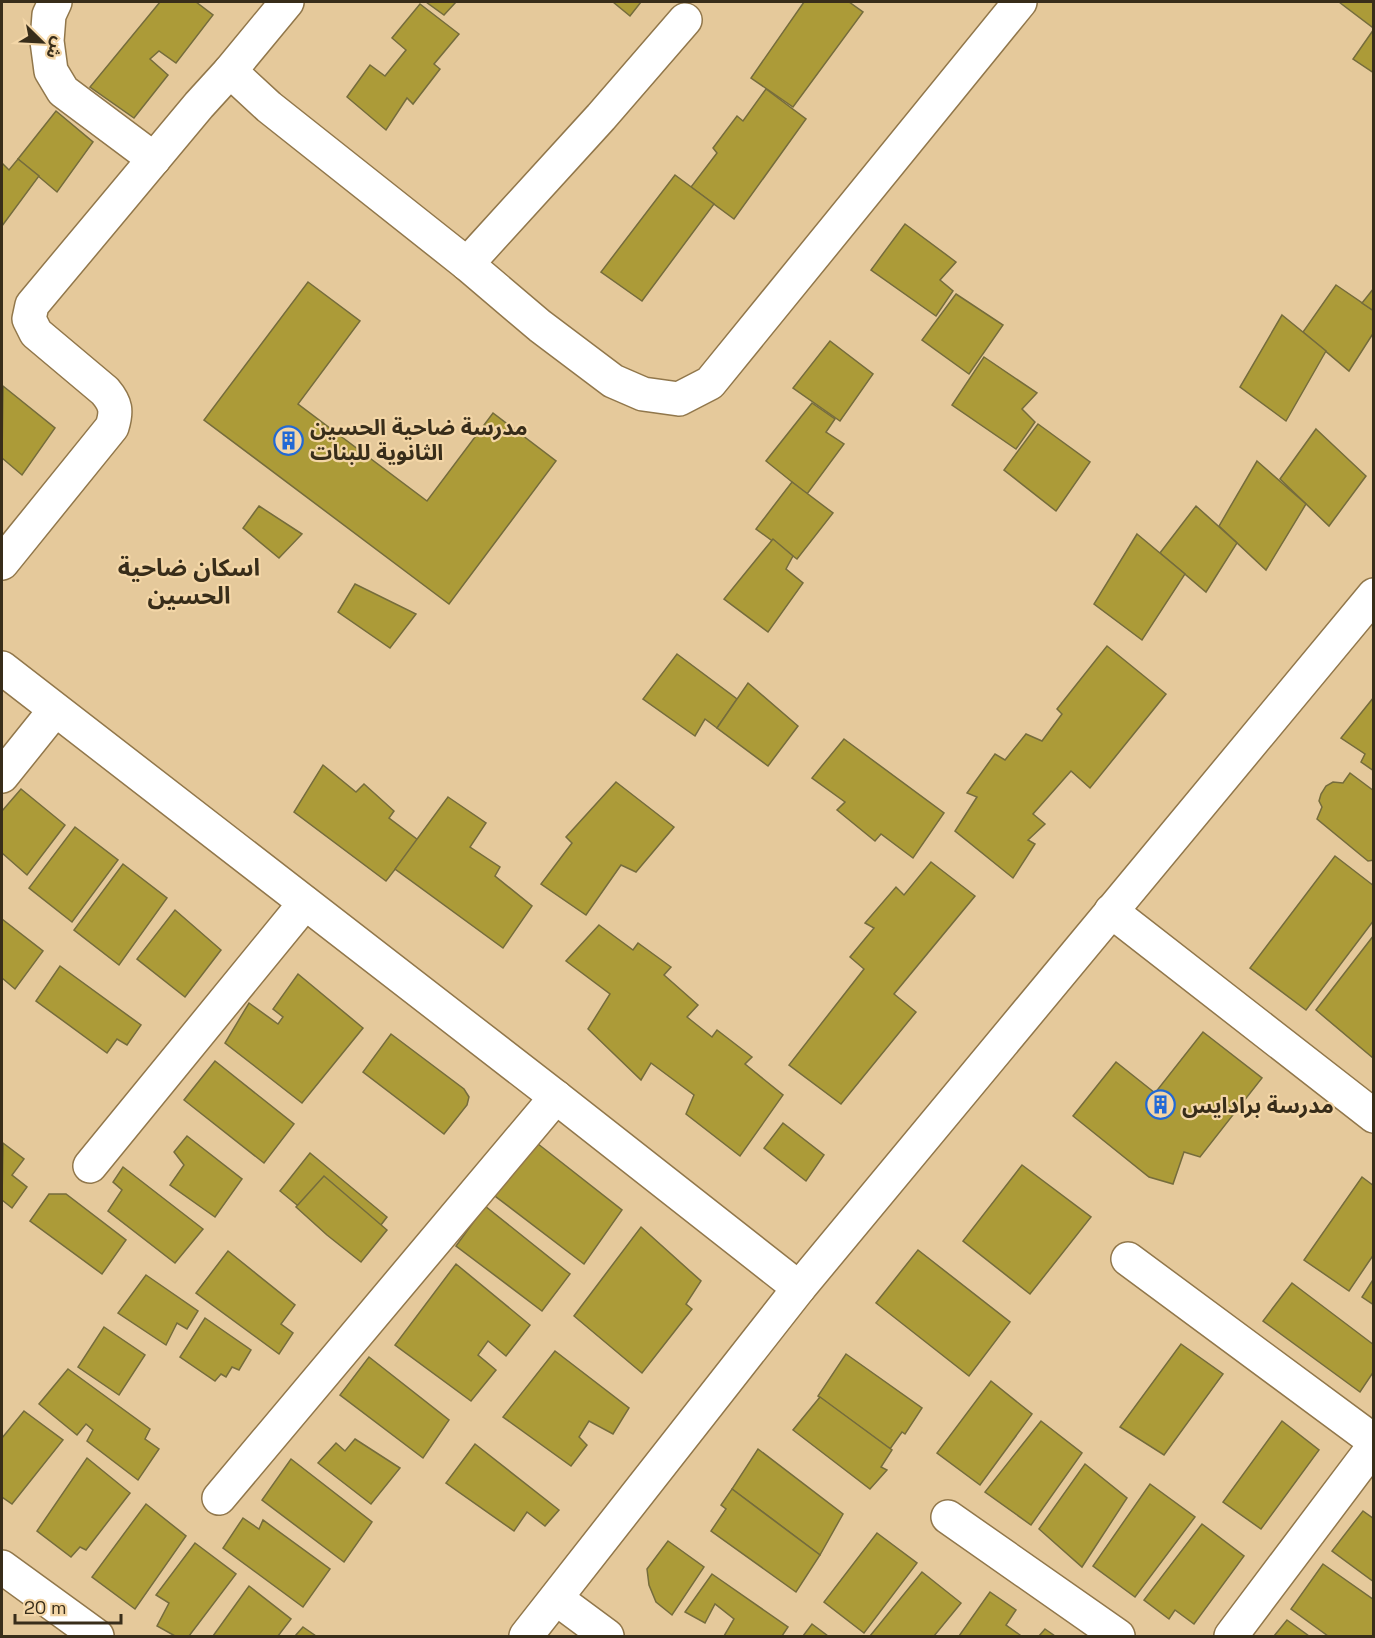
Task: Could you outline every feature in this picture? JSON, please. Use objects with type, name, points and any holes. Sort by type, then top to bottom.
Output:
[{"type":"street","points":[[55,2],[50,15],[47,41],[51,71],[63,91],[154,159]]},
{"type":"street","points":[[2,564],[111,427],[116,413],[114,402],[105,391],[36,333],[29,319],[32,305],[286,2]]},
{"type":"street","points":[[230,71],[269,107],[467,264],[540,326],[613,381],[643,394],[679,399],[710,383],[1020,2]]},
{"type":"street","points":[[467,264],[601,117],[685,20]]},
{"type":"street","points":[[526,1636],[799,1288],[1374,595]]},
{"type":"street","points":[[2,668],[556,1096],[799,1288]]},
{"type":"street","points":[[2,776],[55,710]]},
{"type":"street","points":[[90,1166],[305,903]]},
{"type":"street","points":[[1111,911],[1374,1116]]},
{"type":"street","points":[[219,1498],[556,1096]]},
{"type":"street","points":[[1128,1258],[1374,1441]]},
{"type":"street","points":[[1231,1636],[1374,1446]]},
{"type":"street","points":[[948,1517],[1118,1636]]},
{"type":"street","points":[[2,1568],[97,1636]]},
{"type":"street","points":[[557,1599],[607,1636]]},
{"type":"building","points":[[160,2],[196,2],[213,15],[176,63],[159,51],[150,59],[168,75],[134,118],[90,87]]},
{"type":"building","points":[[426,2],[456,2],[444,15]]},
{"type":"building","points":[[613,2],[641,2],[630,16]]},
{"type":"building","points":[[804,2],[849,2],[863,12],[793,107],[751,78]]},
{"type":"building","points":[[1339,2],[1374,2],[1374,25],[1372,27]]},
{"type":"building","points":[[420,4],[459,34],[434,64],[440,69],[413,104],[407,98],[386,130],[347,97],[370,65],[385,76],[406,50],[392,38]]},
{"type":"building","points":[[1374,29],[1374,73],[1353,59]]},
{"type":"building","points":[[766,89],[806,119],[734,219],[691,187],[717,153],[713,148],[737,116],[743,121]]},
{"type":"building","points":[[56,111],[93,142],[57,192],[18,159]]},
{"type":"building","points":[[18,159],[39,176],[2,226],[2,163],[9,170]]},
{"type":"building","points":[[675,175],[714,204],[642,301],[601,272]]},
{"type":"building","points":[[905,224],[956,262],[940,280],[953,291],[936,316],[871,270]]},
{"type":"building","name":"مدرسة ضاحية الحسين الثانوية للبنات","points":[[308,282],[360,321],[298,404],[427,501],[493,413],[556,461],[449,604],[204,420]]},
{"type":"building","points":[[1336,285],[1374,311],[1374,332],[1349,371],[1303,332]]},
{"type":"building","points":[[1374,288],[1374,311],[1362,303]]},
{"type":"building","points":[[956,294],[1003,325],[969,374],[922,340]]},
{"type":"building","points":[[1282,315],[1326,351],[1286,421],[1240,387]]},
{"type":"building","points":[[830,341],[873,374],[840,421],[793,388]]},
{"type":"building","points":[[984,357],[1037,393],[1022,409],[1035,422],[1016,449],[952,405]]},
{"type":"building","points":[[3,386],[55,428],[22,475],[2,458]]},
{"type":"building","points":[[812,403],[835,419],[826,432],[844,444],[807,494],[766,461]]},
{"type":"building","points":[[1038,424],[1090,462],[1056,511],[1004,470]]},
{"type":"building","points":[[1316,429],[1366,476],[1329,526],[1280,479]]},
{"type":"building","points":[[1257,461],[1306,504],[1266,570],[1219,526]]},
{"type":"building","points":[[792,482],[833,513],[797,559],[756,529]]},
{"type":"building","points":[[259,506],[302,534],[279,558],[243,528]]},
{"type":"building","points":[[1196,506],[1237,543],[1206,592],[1160,553]]},
{"type":"building","points":[[1137,534],[1185,574],[1142,640],[1094,604]]},
{"type":"building","points":[[773,539],[793,556],[786,569],[803,583],[768,632],[724,599]]},
{"type":"building","points":[[355,584],[416,614],[390,648],[338,612]]},
{"type":"building","points":[[1107,646],[1166,694],[1090,788],[1071,771],[1033,814],[1045,824],[1028,840],[1035,844],[1013,878],[955,831],[977,797],[967,793],[995,754],[1005,760],[1026,734],[1042,741],[1062,714],[1057,709]]},
{"type":"building","points":[[677,654],[737,699],[717,728],[705,719],[695,736],[643,699]]},
{"type":"building","points":[[748,683],[798,726],[768,766],[717,728]]},
{"type":"building","points":[[1374,697],[1374,771],[1361,762],[1365,754],[1341,738]]},
{"type":"building","points":[[844,739],[944,813],[913,858],[881,834],[875,841],[837,810],[845,802],[812,778]]},
{"type":"building","points":[[323,765],[356,792],[364,784],[394,811],[389,818],[418,840],[386,881],[294,812]]},
{"type":"building","points":[[1350,773],[1374,791],[1374,860],[1368,861],[1317,819],[1322,807],[1319,801],[1326,786],[1333,782],[1343,783]]},
{"type":"building","points":[[616,782],[674,827],[636,872],[621,865],[586,915],[541,884],[572,843],[566,837]]},
{"type":"building","points":[[21,789],[65,825],[27,875],[2,853],[2,811]]},
{"type":"building","points":[[448,797],[486,823],[470,847],[500,867],[495,876],[532,906],[503,948],[395,869]]},
{"type":"building","points":[[75,827],[118,860],[72,922],[29,888]]},
{"type":"building","points":[[1335,856],[1374,886],[1374,920],[1306,1010],[1250,968]]},
{"type":"building","points":[[931,862],[975,896],[894,994],[916,1012],[841,1104],[789,1065],[864,969],[850,957],[874,928],[865,923],[896,887],[904,895]]},
{"type":"building","points":[[123,864],[167,898],[119,965],[74,930]]},
{"type":"building","points":[[175,910],[221,950],[185,997],[137,959]]},
{"type":"building","points":[[2,919],[43,951],[15,989],[2,978]]},
{"type":"building","points":[[599,925],[633,950],[638,943],[671,967],[664,975],[698,1005],[687,1017],[712,1037],[717,1030],[752,1057],[745,1064],[783,1095],[740,1156],[686,1114],[694,1095],[651,1063],[641,1080],[588,1029],[610,994],[566,961]]},
{"type":"building","points":[[1374,935],[1374,1057],[1373,1058],[1316,1010]]},
{"type":"building","points":[[60,966],[141,1025],[127,1045],[117,1039],[107,1053],[36,1001]]},
{"type":"building","points":[[298,974],[363,1028],[302,1103],[225,1043],[249,1003],[278,1024],[283,1017],[273,1009]]},
{"type":"building","name":"مدرسة برادايس","points":[[1203,1032],[1262,1078],[1200,1157],[1184,1152],[1173,1184],[1149,1177],[1073,1116],[1116,1062],[1155,1093]]},
{"type":"building","points":[[391,1034],[464,1089],[469,1097],[467,1105],[444,1134],[363,1072]]},
{"type":"building","points":[[215,1061],[294,1124],[264,1163],[184,1100]]},
{"type":"building","points":[[783,1123],[824,1155],[806,1181],[764,1148]]},
{"type":"building","points":[[187,1136],[242,1179],[215,1217],[170,1185],[184,1165],[174,1152]]},
{"type":"building","points":[[533,1140],[622,1210],[584,1264],[491,1193]]},
{"type":"building","points":[[3,1143],[24,1159],[12,1175],[27,1187],[12,1208],[2,1200]]},
{"type":"building","points":[[310,1153],[387,1217],[358,1255],[280,1191]]},
{"type":"building","points":[[1022,1165],[1091,1217],[1030,1294],[963,1241]]},
{"type":"building","points":[[123,1167],[203,1229],[175,1263],[108,1211],[122,1190],[113,1182]]},
{"type":"building","points":[[324,1176],[387,1230],[361,1262],[296,1207]]},
{"type":"building","points":[[1362,1177],[1374,1186],[1374,1254],[1349,1291],[1304,1260]]},
{"type":"building","points":[[49,1194],[66,1194],[126,1240],[102,1274],[30,1221]]},
{"type":"building","points":[[485,1206],[570,1274],[542,1311],[456,1246]]},
{"type":"building","points":[[641,1227],[701,1281],[686,1304],[692,1309],[642,1373],[574,1316]]},
{"type":"building","points":[[918,1250],[1010,1322],[969,1376],[876,1303]]},
{"type":"building","points":[[228,1251],[295,1305],[281,1324],[293,1333],[279,1354],[196,1293]]},
{"type":"building","points":[[456,1264],[530,1325],[506,1356],[488,1341],[478,1355],[496,1370],[471,1401],[395,1345]]},
{"type":"building","points":[[146,1275],[198,1311],[187,1329],[177,1323],[166,1345],[118,1313]]},
{"type":"building","points":[[1374,1278],[1374,1305],[1362,1297]]},
{"type":"building","points":[[1292,1283],[1374,1345],[1374,1371],[1360,1392],[1263,1321]]},
{"type":"building","points":[[205,1318],[251,1350],[239,1370],[232,1367],[226,1377],[221,1374],[215,1381],[180,1357]]},
{"type":"building","points":[[104,1327],[145,1355],[119,1395],[78,1367]]},
{"type":"building","points":[[1181,1344],[1223,1374],[1164,1455],[1120,1427]]},
{"type":"building","points":[[555,1351],[629,1408],[613,1434],[589,1421],[579,1437],[587,1445],[571,1466],[503,1417]]},
{"type":"building","points":[[846,1354],[922,1408],[905,1434],[902,1432],[890,1449],[818,1396]]},
{"type":"building","points":[[369,1357],[449,1420],[423,1458],[340,1395]]},
{"type":"building","points":[[68,1369],[150,1429],[145,1439],[159,1449],[138,1480],[87,1441],[93,1430],[86,1424],[77,1435],[39,1404]]},
{"type":"building","points":[[991,1381],[1032,1414],[980,1485],[937,1453]]},
{"type":"building","points":[[820,1397],[892,1450],[881,1467],[887,1470],[870,1489],[793,1430]]},
{"type":"building","points":[[24,1411],[63,1440],[12,1504],[2,1497],[2,1438]]},
{"type":"building","points":[[1041,1421],[1082,1453],[1031,1525],[985,1492]]},
{"type":"building","points":[[1282,1421],[1319,1450],[1261,1529],[1223,1502]]},
{"type":"building","points":[[355,1439],[400,1468],[371,1504],[318,1463],[336,1443],[345,1451]]},
{"type":"building","points":[[475,1444],[559,1510],[545,1526],[527,1512],[514,1531],[446,1483]]},
{"type":"building","points":[[758,1449],[843,1514],[820,1555],[732,1489]]},
{"type":"building","points":[[87,1458],[130,1493],[86,1550],[80,1547],[71,1557],[37,1531]]},
{"type":"building","points":[[291,1459],[372,1522],[344,1562],[262,1500]]},
{"type":"building","points":[[1085,1464],[1127,1498],[1082,1567],[1039,1529]]},
{"type":"building","points":[[1150,1484],[1195,1517],[1135,1597],[1093,1566]]},
{"type":"building","points":[[732,1489],[820,1555],[796,1592],[711,1531],[726,1509],[721,1505]]},
{"type":"building","points":[[146,1504],[186,1536],[135,1609],[92,1577]]},
{"type":"building","points":[[1363,1511],[1374,1519],[1374,1582],[1332,1551]]},
{"type":"building","points":[[243,1518],[259,1529],[263,1520],[330,1569],[303,1607],[223,1548]]},
{"type":"building","points":[[1202,1524],[1244,1556],[1194,1624],[1175,1610],[1169,1619],[1144,1600]]},
{"type":"building","points":[[877,1533],[917,1563],[864,1633],[824,1602]]},
{"type":"building","points":[[668,1541],[704,1567],[672,1615],[656,1602],[649,1585],[647,1569]]},
{"type":"building","points":[[195,1543],[236,1574],[189,1636],[175,1636],[157,1626],[169,1603],[156,1595]]},
{"type":"building","points":[[1323,1564],[1374,1600],[1374,1636],[1328,1636],[1291,1609]]},
{"type":"building","points":[[922,1572],[961,1603],[934,1636],[870,1636]]},
{"type":"building","points":[[712,1574],[788,1627],[782,1636],[724,1636],[734,1619],[715,1604],[705,1623],[685,1612]]},
{"type":"building","points":[[249,1586],[291,1619],[278,1636],[213,1636]]},
{"type":"building","points":[[990,1592],[1016,1610],[1006,1625],[1020,1635],[959,1636]]},
{"type":"building","points":[[1287,1620],[1309,1636],[1274,1636]]},
{"type":"building","points":[[812,1624],[828,1636],[803,1636]]},
{"type":"building","points":[[303,1627],[316,1636],[295,1636]]},
{"type":"building","points":[[1045,1629],[1055,1636],[1039,1636]]},
{"type":"place","name":"مدرسة ضاحية الحسين الثانوية للبنات","points":[[289,440]]},
{"type":"place","name":"مدرسة برادايس","points":[[1161,1105]]},
{"type":"district","name":"اسكان ضاحية الحسين","points":[[189,581]]}]
